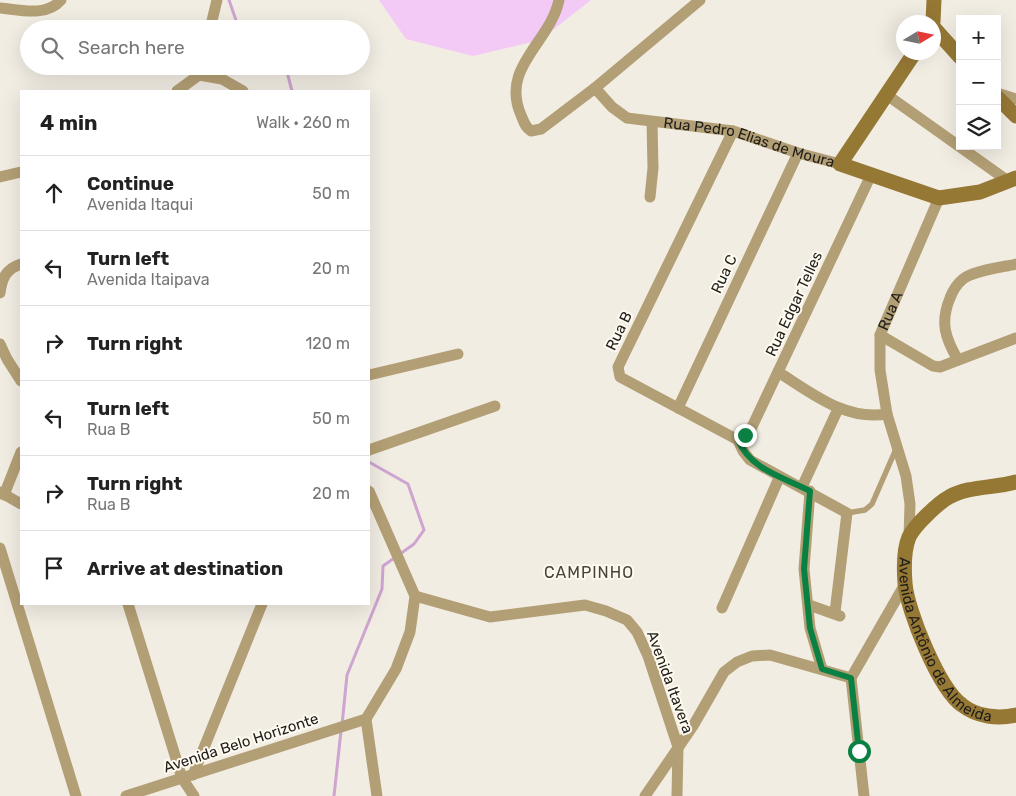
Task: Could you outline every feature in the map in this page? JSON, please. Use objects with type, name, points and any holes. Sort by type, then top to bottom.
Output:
[{"type":"street","points":[[0,8],[34,12],[47,10],[61,0]]},
{"type":"street","points":[[212,20],[217,0]]},
{"type":"street","points":[[559,0],[549,23],[518,74],[516,87],[517,106],[526,128],[531,131],[541,129],[595,88],[700,0]]},
{"type":"street","points":[[933,15],[934,0]]},
{"type":"street","points":[[941,36],[956,53]]},
{"type":"street","points":[[840,164],[910,60]]},
{"type":"street","points":[[178,90],[195,75]]},
{"type":"street","points":[[212,75],[241,90]]},
{"type":"street","name":"Rua Pedro Elias de Moura","points":[[595,88],[612,107],[627,118],[732,131],[798,153],[840,164],[939,198]]},
{"type":"street","points":[[1001,94],[1016,99]]},
{"type":"street","points":[[887,95],[1012,180]]},
{"type":"street","points":[[1001,101],[1016,116]]},
{"type":"street","points":[[650,198],[653,168],[652,122]]},
{"type":"street","name":"Rua B","points":[[732,131],[618,367],[620,377],[738,440],[750,460],[779,478],[806,489],[847,513]]},
{"type":"street","name":"Rua C","points":[[678,408],[798,153]]},
{"type":"street","points":[[0,177],[20,172]]},
{"type":"street","name":"Rua Edgar Telles","points":[[738,440],[751,429],[871,175]]},
{"type":"street","points":[[939,198],[980,192],[1012,180]]},
{"type":"street","name":"Rua A","points":[[910,536],[910,504],[906,476],[887,414],[880,370],[880,335],[939,198]]},
{"type":"street","points":[[0,293],[2,280],[10,268],[20,264]]},
{"type":"street","points":[[958,360],[948,343],[943,328],[944,311],[953,289],[964,277],[1016,264]]},
{"type":"street","points":[[880,335],[933,366],[940,367],[1016,338]]},
{"type":"street","points":[[0,344],[20,379]]},
{"type":"street","points":[[370,374],[458,354]]},
{"type":"street","points":[[778,372],[838,409],[863,415],[887,414]]},
{"type":"street","points":[[370,450],[495,406]]},
{"type":"street","points":[[822,669],[810,628],[804,569],[806,489],[838,409]]},
{"type":"street","points":[[20,454],[2,494],[20,503]]},
{"type":"street","points":[[722,608],[779,478]]},
{"type":"street","name":"Avenida Antônio de Almeida","points":[[1016,482],[950,496],[927,515],[910,536],[905,584],[933,667],[947,691],[962,706],[983,716],[1016,715]]},
{"type":"street","points":[[370,496],[372,513],[415,596],[414,613],[407,641],[396,669],[366,719],[377,796]]},
{"type":"street","points":[[809,605],[838,614],[847,513]]},
{"type":"street","points":[[0,548],[76,796]]},
{"type":"street","points":[[864,796],[851,678],[905,584]]},
{"type":"street","name":"Avenida Itavera","points":[[415,596],[490,617],[585,605],[627,620],[637,632],[648,656],[678,746],[677,796]]},
{"type":"street","points":[[128,605],[194,796]]},
{"type":"street","points":[[187,777],[262,605]]},
{"type":"street","points":[[645,796],[693,726],[724,672],[737,662],[752,656],[770,655],[851,678]]},
{"type":"street","name":"Avenida Belo Horizonte","points":[[126,796],[366,719]]},
{"type":"lane","points":[[847,513],[865,510],[872,504],[897,447]]},
{"type":"shaded area","points":[[379,0],[591,0],[540,40],[473,56],[406,39]]},
{"type":"waterway","points":[[229,0],[236,20]]},
{"type":"waterway","points":[[288,75],[292,90]]},
{"type":"waterway","points":[[342,725],[347,675],[382,589],[383,566],[414,544],[424,530],[408,484],[370,463]]},
{"type":"waterway","points":[[334,796],[341,731]]},
{"type":"district","name":"CAMPINHO","points":[[589,572]]},
{"type":"route","points":[[745,435],[738,440],[742,451],[750,460],[779,478],[810,491],[810,512],[804,569],[810,628],[814,648],[822,669],[851,678],[859,751]]}]
